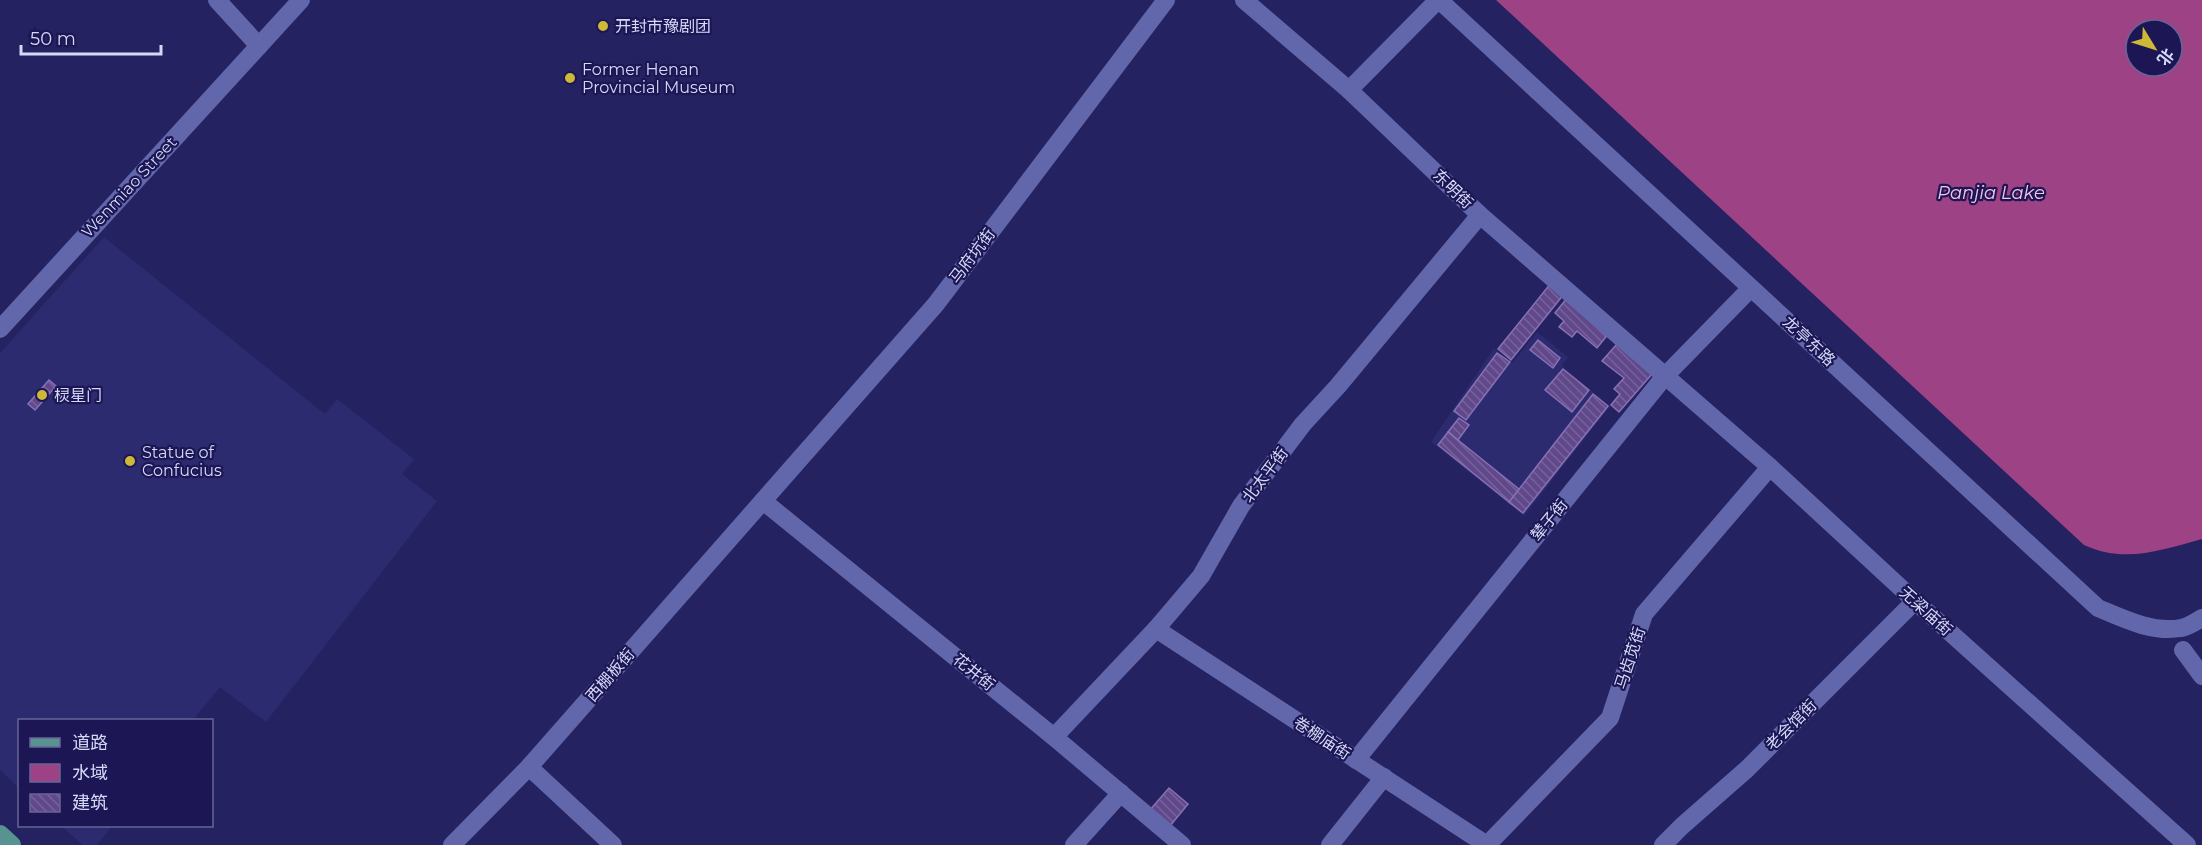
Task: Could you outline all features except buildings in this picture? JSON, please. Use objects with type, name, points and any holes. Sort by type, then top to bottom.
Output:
[{"type":"main road","points":[[0,834],[12,845]]},
{"type":"street","points":[[217,0],[259,46]]},
{"type":"street","name":"Wenmiao Street","points":[[0,328],[301,0]]},
{"type":"street","name":"马府坑街","points":[[763,501],[936,304],[1166,0]]},
{"type":"street","name":"东明街","points":[[1244,0],[1349,90],[1480,215],[1665,376]]},
{"type":"street","points":[[1349,90],[1438,0]]},
{"type":"street","name":"龙亭东路","points":[[1438,0],[2098,608],[2129,622],[2160,629],[2182,628],[2202,618]]},
{"type":"street","name":"北太平街","points":[[1054,737],[1156,629],[1201,576],[1241,507],[1303,424],[1338,386],[1480,215]]},
{"type":"street","name":"辇子街","points":[[1356,760],[1665,376],[1751,288]]},
{"type":"street","name":"无梁庙街","points":[[1665,376],[1770,466],[1915,601],[2187,845]]},
{"type":"street","name":"马齿苋街","points":[[1487,845],[1610,718],[1644,614],[1770,466]]},
{"type":"street","name":"花井街","points":[[763,501],[1054,737],[1182,845]]},
{"type":"street","name":"西棚板街","points":[[452,845],[529,767],[763,501]]},
{"type":"street","name":"老会馆街","points":[[1664,845],[1747,769],[1915,601]]},
{"type":"street","name":"卷棚庙街","points":[[1156,629],[1487,845]]},
{"type":"street","points":[[2183,650],[2202,676]]},
{"type":"street","points":[[529,767],[613,845]]},
{"type":"street","points":[[1330,845],[1384,777]]},
{"type":"street","points":[[1074,845],[1120,793]]},
{"type":"shaded area","points":[[104,237],[325,414],[337,399],[414,459],[402,474],[437,501],[266,722],[220,687],[194,719],[18,719],[18,787],[0,770],[0,353]]},
{"type":"shaded area","points":[[1537,332],[1568,357],[1562,366],[1610,406],[1524,516],[1431,442],[1494,348],[1512,363]]},
{"type":"shaded area","points":[[62,827],[111,827],[97,845],[83,845]]},
{"type":"water","name":"Panjia Lake","points":[[1496,0],[2202,0],[2202,539],[2143,553],[2114,554],[2084,545]]},
{"type":"place","name":"开封市豫剧团","points":[[603,26]]},
{"type":"place","name":"Former Henan Provincial Museum","points":[[570,78]]},
{"type":"place","name":"棂星门","points":[[42,395]]},
{"type":"place","name":"Statue of Confucius","points":[[130,461]]}]
